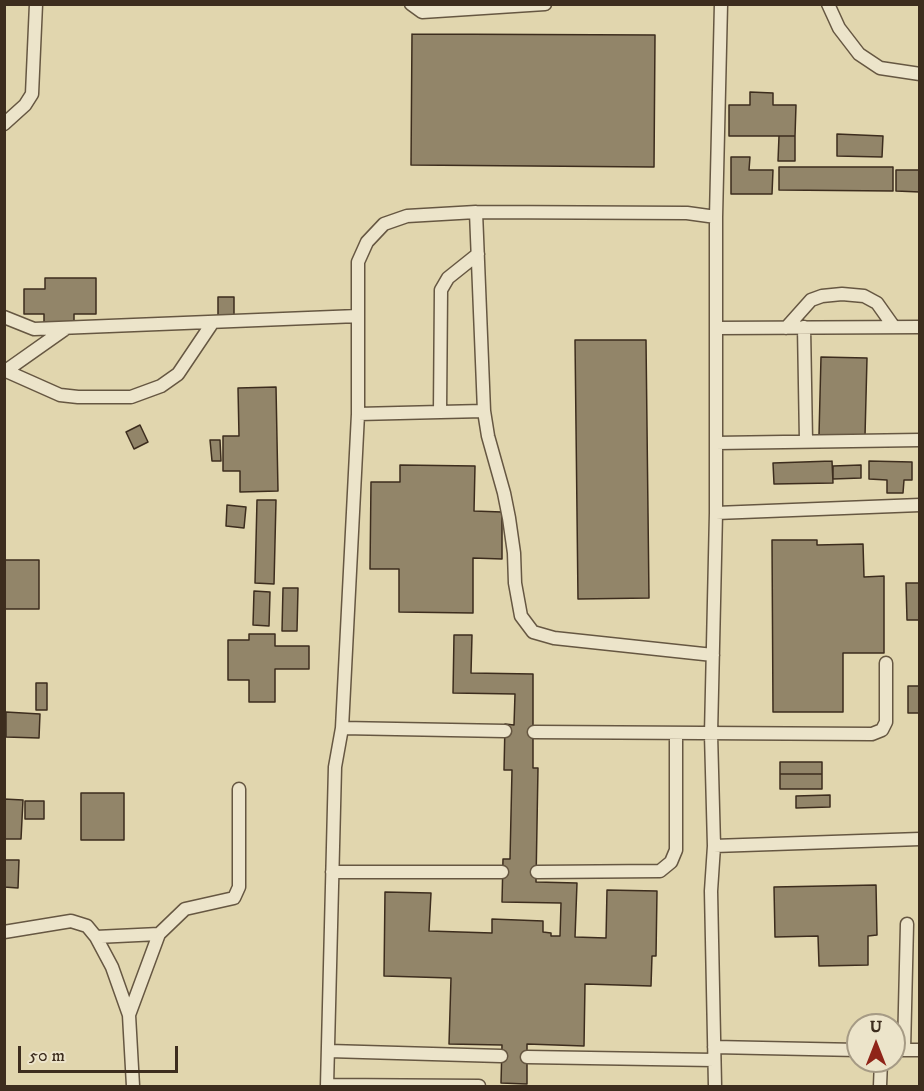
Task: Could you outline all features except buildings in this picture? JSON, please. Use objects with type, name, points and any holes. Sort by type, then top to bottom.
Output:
[{"type":"lane","points":[[4,123],[25,105],[32,94],[36,4]]},
{"type":"lane","points":[[411,4],[422,12],[546,4]]},
{"type":"lane","points":[[715,1086],[711,734],[716,513],[716,217],[721,4]]},
{"type":"lane","points":[[828,4],[839,28],[858,54],[880,68],[920,75]]},
{"type":"lane","points":[[478,1086],[327,1086],[335,767],[342,728],[358,414],[358,262],[367,242],[384,224],[406,216],[476,212],[687,213],[716,217]]},
{"type":"lane","points":[[476,212],[484,411],[509,518],[515,583],[521,616],[533,632],[554,638],[713,655]]},
{"type":"lane","points":[[440,412],[441,290],[448,278],[478,254]]},
{"type":"lane","points":[[786,328],[811,300],[822,296],[842,294],[864,296],[878,303],[894,327]]},
{"type":"lane","points":[[4,317],[34,329],[358,316]]},
{"type":"lane","points":[[5,372],[60,394],[78,397],[131,397],[161,386],[178,374],[213,322]]},
{"type":"lane","points":[[804,327],[806,441]]},
{"type":"lane","points":[[716,328],[920,327]]},
{"type":"lane","points":[[5,372],[66,328]]},
{"type":"lane","points":[[358,414],[484,411]]},
{"type":"lane","points":[[716,443],[920,440]]},
{"type":"lane","points":[[716,513],[920,505]]},
{"type":"lane","points":[[534,732],[872,734],[882,730],[886,722],[886,663]]},
{"type":"lane","points":[[342,728],[505,731]]},
{"type":"lane","points":[[537,872],[660,871],[671,862],[676,850],[676,733]]},
{"type":"lane","points":[[129,1015],[159,934],[185,909],[234,898],[239,887],[239,789]]},
{"type":"lane","points":[[714,846],[920,839]]},
{"type":"lane","points":[[332,872],[502,872]]},
{"type":"lane","points":[[4,932],[70,921],[87,927],[96,937],[112,967],[129,1015],[133,1086]]},
{"type":"lane","points":[[901,1013],[907,924]]},
{"type":"lane","points":[[96,937],[159,934]]},
{"type":"lane","points":[[714,1047],[846,1050]]},
{"type":"lane","points":[[328,1051],[501,1056]]},
{"type":"lane","points":[[527,1057],[714,1060]]}]
